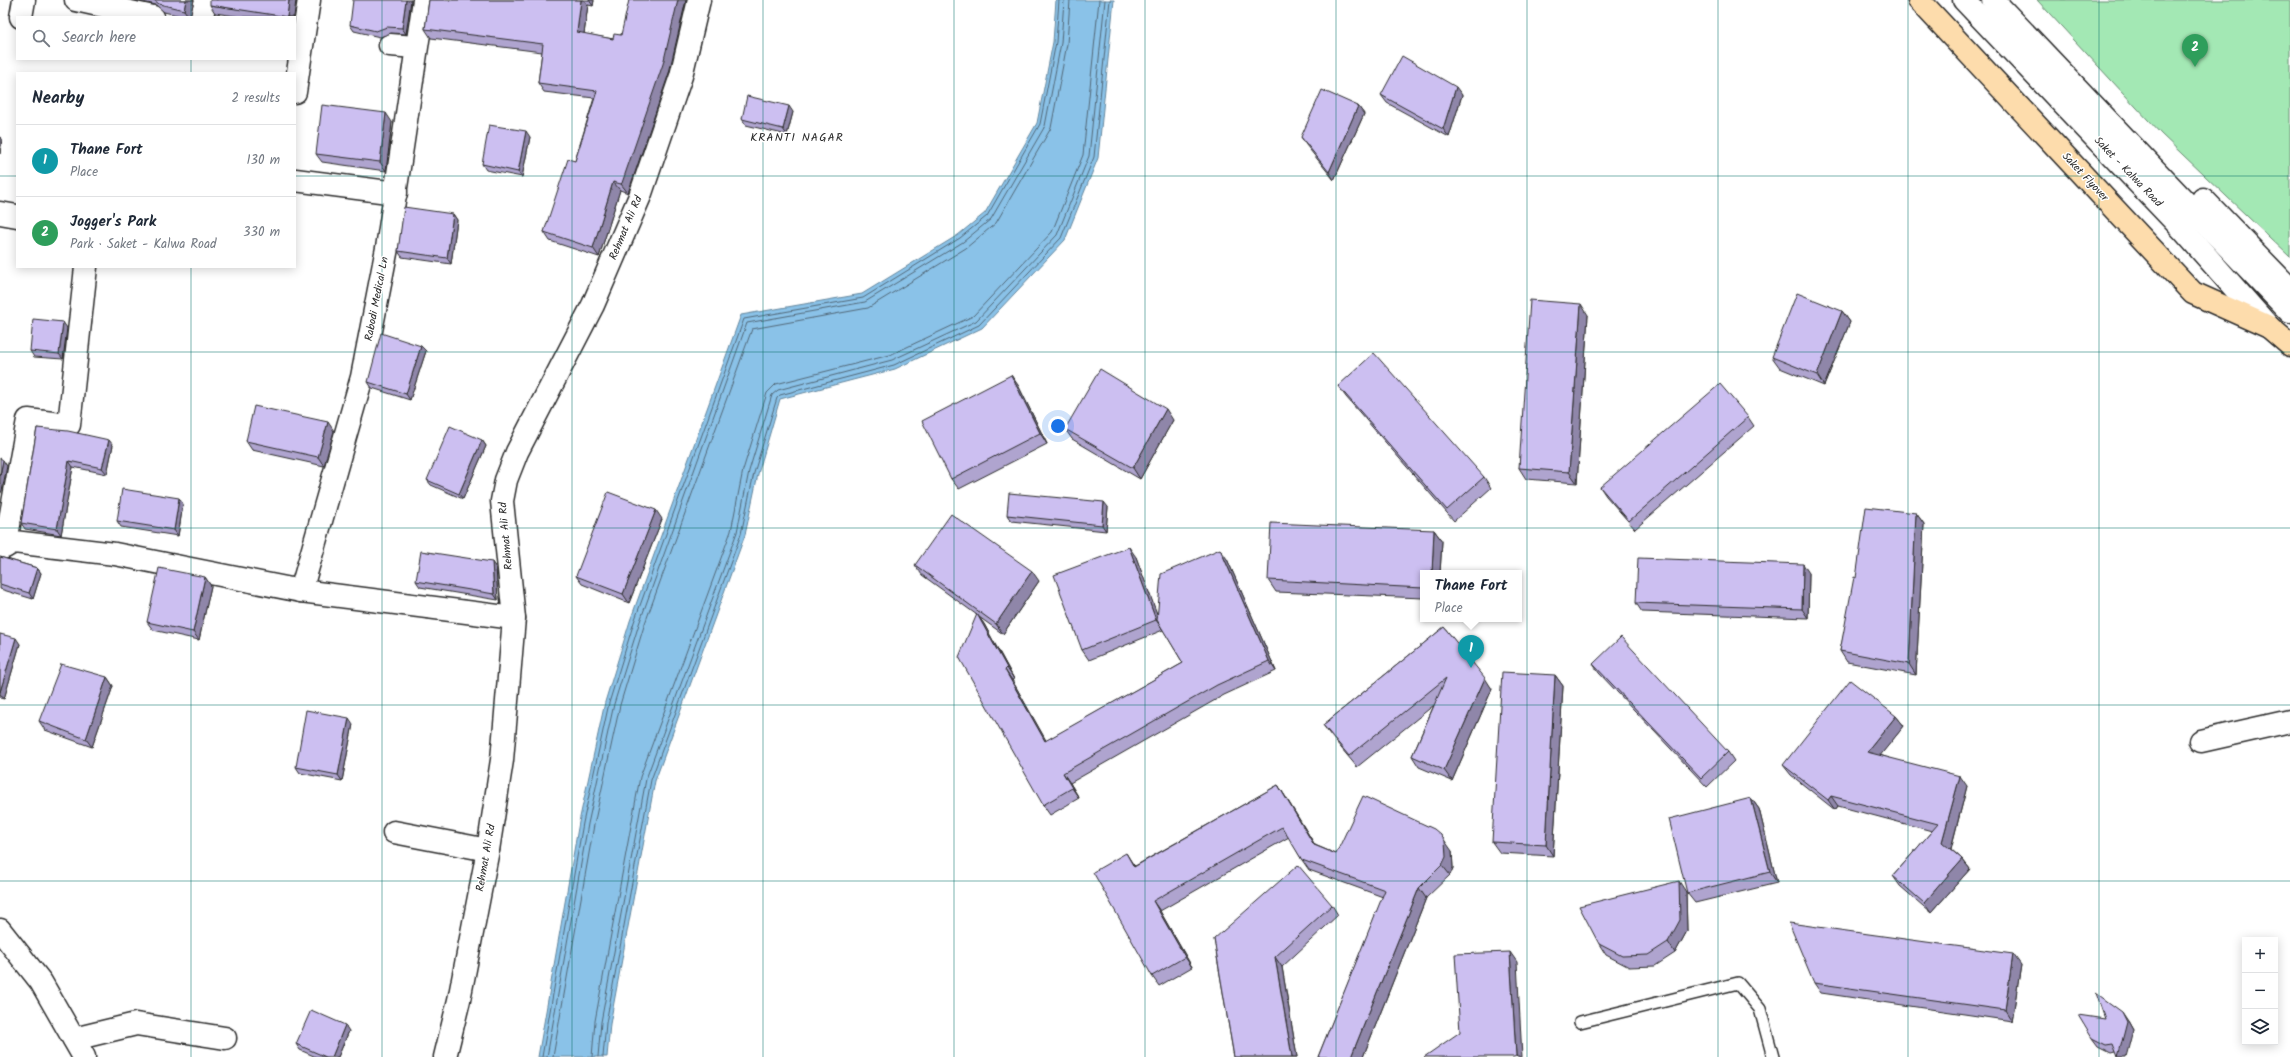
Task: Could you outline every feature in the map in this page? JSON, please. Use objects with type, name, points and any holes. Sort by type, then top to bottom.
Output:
[{"type":"main road","name":"Saket Flyover","points":[[1919,0],[2194,293],[2269,327]]},
{"type":"main road","name":"Saket - Kalwa Road","points":[[2269,327],[2290,345]]},
{"type":"street","points":[[21,16],[24,0]]},
{"type":"street","points":[[76,0],[142,10]]},
{"type":"street","points":[[202,16],[205,0]]},
{"type":"street","points":[[296,85],[309,0]]},
{"type":"street","name":"Rabodi Medical Ln","points":[[301,591],[362,377],[387,248],[407,121],[415,47],[424,0]]},
{"type":"street","name":"Rehmat Ali Rd","points":[[444,1057],[459,1000],[488,850],[502,760],[514,618],[502,501],[506,480],[517,452],[593,305],[640,196],[681,76],[699,0]]},
{"type":"street","name":"Saket - Kalwa Road","points":[[1964,0],[2184,231],[2269,327]]},
{"type":"street","points":[[1993,0],[2290,312]]},
{"type":"street","points":[[2013,0],[2290,289]]},
{"type":"street","points":[[390,45],[415,47]]},
{"type":"street","points":[[296,180],[396,193]]},
{"type":"street","points":[[0,214],[16,216]]},
{"type":"street","points":[[3,548],[28,420],[69,425],[86,268]]},
{"type":"street","points":[[3,548],[14,542],[115,554],[301,591],[514,618]]},
{"type":"street","points":[[2201,741],[2290,721]]},
{"type":"street","points":[[394,832],[488,850]]},
{"type":"street","points":[[0,930],[41,982],[79,1048],[136,1024],[226,1038]]},
{"type":"lane","points":[[1580,1022],[1738,983],[1760,1009],[1772,1057]]},
{"type":"green space","points":[[2037,0],[2290,0],[2290,257],[2161,134]]},
{"type":"water","points":[[1056,0],[1114,0],[1098,158],[1065,240],[982,328],[895,369],[780,399],[758,474],[745,535],[655,781],[610,1024],[607,1057],[538,1057],[579,822],[605,702],[630,621],[741,315],[862,294],[958,235],[985,213],[1037,123],[1053,42]]},
{"type":"building","points":[[154,0],[186,0],[184,10],[159,4]]},
{"type":"building","points":[[210,0],[289,0],[287,16],[210,5]]},
{"type":"building","points":[[353,0],[406,0],[402,28],[387,27],[376,31],[350,25]]},
{"type":"building","points":[[429,0],[581,0],[577,32],[613,39],[614,34],[621,35],[629,0],[678,0],[663,64],[622,183],[613,182],[593,248],[544,232],[568,159],[575,161],[597,91],[538,83],[543,44],[425,29]]},
{"type":"building","points":[[1402,56],[1456,87],[1443,129],[1381,95]]},
{"type":"building","points":[[1322,90],[1358,106],[1329,172],[1301,137]]},
{"type":"building","points":[[747,96],[789,106],[783,129],[742,119]]},
{"type":"building","points":[[322,105],[386,113],[380,162],[316,154]]},
{"type":"building","points":[[489,125],[526,131],[518,172],[482,164]]},
{"type":"building","points":[[404,207],[453,214],[447,258],[398,251]]},
{"type":"building","points":[[1797,293],[1842,311],[1817,375],[1772,357]]},
{"type":"building","points":[[1530,300],[1581,304],[1569,472],[1519,468]]},
{"type":"building","points":[[33,319],[63,322],[59,354],[30,351]]},
{"type":"building","points":[[381,333],[421,346],[406,394],[368,382]]},
{"type":"building","points":[[1374,353],[1484,477],[1447,510],[1338,386]]},
{"type":"building","points":[[1100,369],[1166,409],[1133,468],[1065,429]]},
{"type":"building","points":[[1011,375],[1040,433],[951,479],[922,421]]},
{"type":"building","points":[[1720,384],[1748,417],[1629,521],[1600,487]]},
{"type":"building","points":[[254,406],[328,422],[318,457],[246,441]]},
{"type":"building","points":[[450,426],[482,440],[459,494],[427,480]]},
{"type":"building","points":[[37,428],[68,431],[109,440],[102,468],[69,461],[57,529],[21,523]]},
{"type":"building","points":[[0,458],[3,460],[0,476]]},
{"type":"building","points":[[122,489],[179,498],[174,530],[117,521]]},
{"type":"building","points":[[608,492],[656,510],[623,594],[576,576]]},
{"type":"building","points":[[1009,493],[1104,502],[1102,525],[1007,515]]},
{"type":"building","points":[[1866,507],[1916,513],[1909,664],[1840,651],[1854,577],[1856,578]]},
{"type":"building","points":[[951,514],[1032,571],[996,624],[915,565]]},
{"type":"building","points":[[1271,523],[1434,530],[1432,570],[1420,570],[1420,588],[1268,580]]},
{"type":"building","points":[[1129,547],[1156,620],[1082,650],[1054,575]]},
{"type":"building","points":[[1220,549],[1269,661],[1217,685],[1063,773],[1072,788],[1043,805],[959,657],[977,614],[1007,668],[1005,670],[1045,741],[1183,663],[1157,620],[1161,574]]},
{"type":"building","points":[[421,551],[492,562],[494,594],[416,581]]},
{"type":"building","points":[[0,557],[37,568],[29,593],[0,584]]},
{"type":"building","points":[[1638,558],[1803,564],[1802,609],[1636,603]]},
{"type":"building","points":[[159,568],[205,577],[193,632],[147,622]]},
{"type":"building","points":[[1444,627],[1485,678],[1444,770],[1412,756],[1446,678],[1349,756],[1323,725]]},
{"type":"building","points":[[0,634],[16,638],[0,692]]},
{"type":"building","points":[[1621,637],[1728,752],[1701,778],[1593,664]]},
{"type":"building","points":[[61,664],[107,677],[86,739],[39,721]]},
{"type":"building","points":[[1502,672],[1555,675],[1546,845],[1492,842]]},
{"type":"building","points":[[1850,680],[1896,716],[1867,752],[1960,776],[1942,842],[1962,859],[1924,903],[1893,876],[1938,824],[1831,796],[1828,800],[1783,765]]},
{"type":"building","points":[[306,710],[349,718],[338,775],[296,767]]},
{"type":"building","points":[[1278,785],[1314,845],[1336,854],[1363,796],[1434,829],[1445,841],[1446,857],[1442,865],[1419,888],[1351,1057],[1318,1057],[1385,890],[1302,860],[1282,827],[1153,901],[1185,957],[1152,976],[1093,872],[1126,853],[1134,867]]},
{"type":"building","points":[[1751,798],[1770,872],[1687,893],[1669,819]]},
{"type":"building","points":[[1298,865],[1332,905],[1275,957],[1292,1057],[1234,1057],[1214,939]]},
{"type":"building","points":[[1679,881],[1680,920],[1668,942],[1648,955],[1622,956],[1599,944],[1579,906]]},
{"type":"building","points":[[1789,923],[2013,954],[2005,1010],[1814,983]]},
{"type":"building","points":[[1510,952],[1516,1056],[1424,1057],[1460,1032],[1455,954]]},
{"type":"building","points":[[2096,993],[2122,1012],[2127,1022],[2118,1057],[2113,1044],[2106,1045],[2092,1038],[2078,1015],[2105,1019]]},
{"type":"building","points":[[311,1010],[345,1025],[332,1057],[326,1057],[296,1044]]},
{"type":"place","name":"Jogger's Park","points":[[2195,67]]},
{"type":"place","name":"Thane Fort","points":[[1471,668]]},
{"type":"district","name":"KRANTI NAGAR","points":[[797,137]]}]
